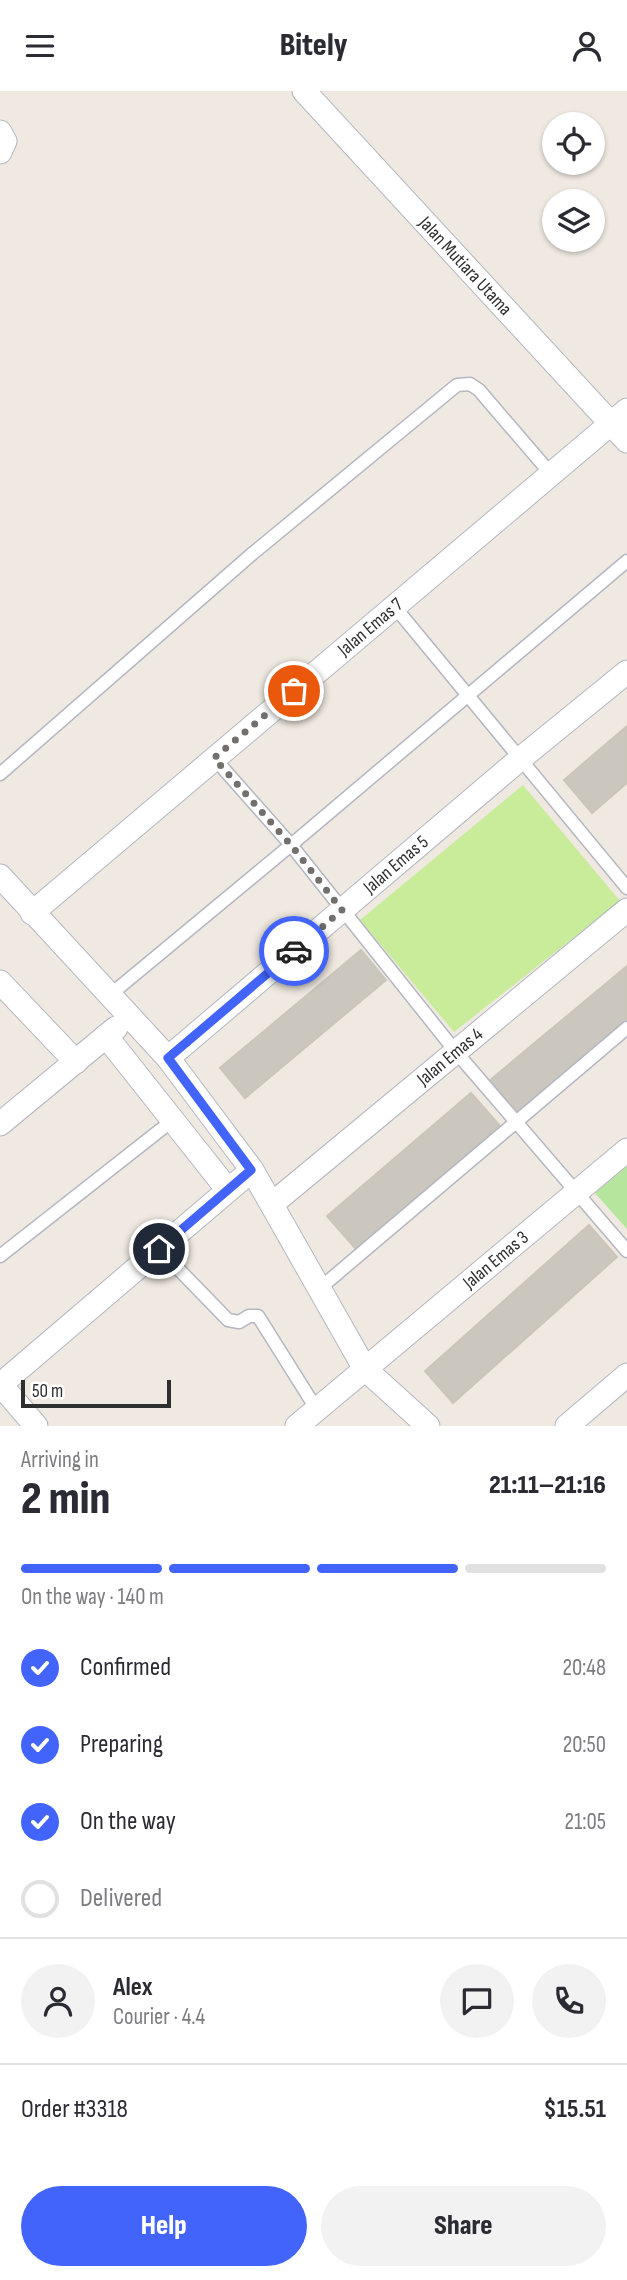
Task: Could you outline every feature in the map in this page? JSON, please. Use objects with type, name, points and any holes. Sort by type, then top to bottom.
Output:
[{"type":"street","name":"Jalan Mutiara Utama","points":[[304,91],[619,417],[627,441]]},
{"type":"street","points":[[0,132],[5,141],[0,152]]},
{"type":"street","name":"Jalan Emas 7","points":[[32,913],[619,417]]},
{"type":"street","name":"Jalan Emas 5","points":[[168,1058],[520,759],[627,672]]},
{"type":"street","points":[[0,876],[168,1058],[251,1170],[365,1369],[428,1426]]},
{"type":"street","name":"Jalan Emas 4","points":[[272,1204],[627,910]]},
{"type":"street","points":[[0,982],[76,1062]]},
{"type":"street","points":[[0,1125],[130,1016]]},
{"type":"street","points":[[106,1036],[228,1190]]},
{"type":"street","name":"Jalan Emas 3","points":[[365,1369],[627,1150]]},
{"type":"street","points":[[36,1426],[0,1385],[251,1170]]},
{"type":"street","points":[[297,1426],[365,1369]]},
{"type":"street","points":[[567,1426],[627,1375]]},
{"type":"lane","points":[[0,774],[252,554],[457,385],[470,384],[480,390],[551,474]]},
{"type":"lane","points":[[110,995],[627,561]]},
{"type":"lane","points":[[394,606],[627,888]]},
{"type":"lane","points":[[214,758],[291,845],[456,1052],[627,1251]]},
{"type":"lane","points":[[319,1289],[627,1028]]},
{"type":"lane","points":[[0,1256],[173,1120]]},
{"type":"lane","points":[[159,1249],[228,1320],[239,1322],[249,1316],[258,1317],[317,1410]]},
{"type":"green space","points":[[523,785],[620,901],[454,1032],[360,920]]},
{"type":"green space","points":[[627,1166],[627,1229],[595,1193]]},
{"type":"building","points":[[627,726],[627,783],[592,813],[564,780]]},
{"type":"building","points":[[361,950],[386,980],[245,1098],[220,1068]]},
{"type":"building","points":[[627,966],[627,1023],[518,1115],[489,1081]]},
{"type":"building","points":[[471,1093],[500,1126],[356,1249],[327,1216]]},
{"type":"building","points":[[589,1225],[617,1257],[453,1403],[425,1371]]},
{"type":"way so far","points":[[294,691],[214,758],[291,845],[342,910],[294,951]]},
{"type":"route","points":[[159,1249],[251,1170],[168,1058],[294,951]]}]
